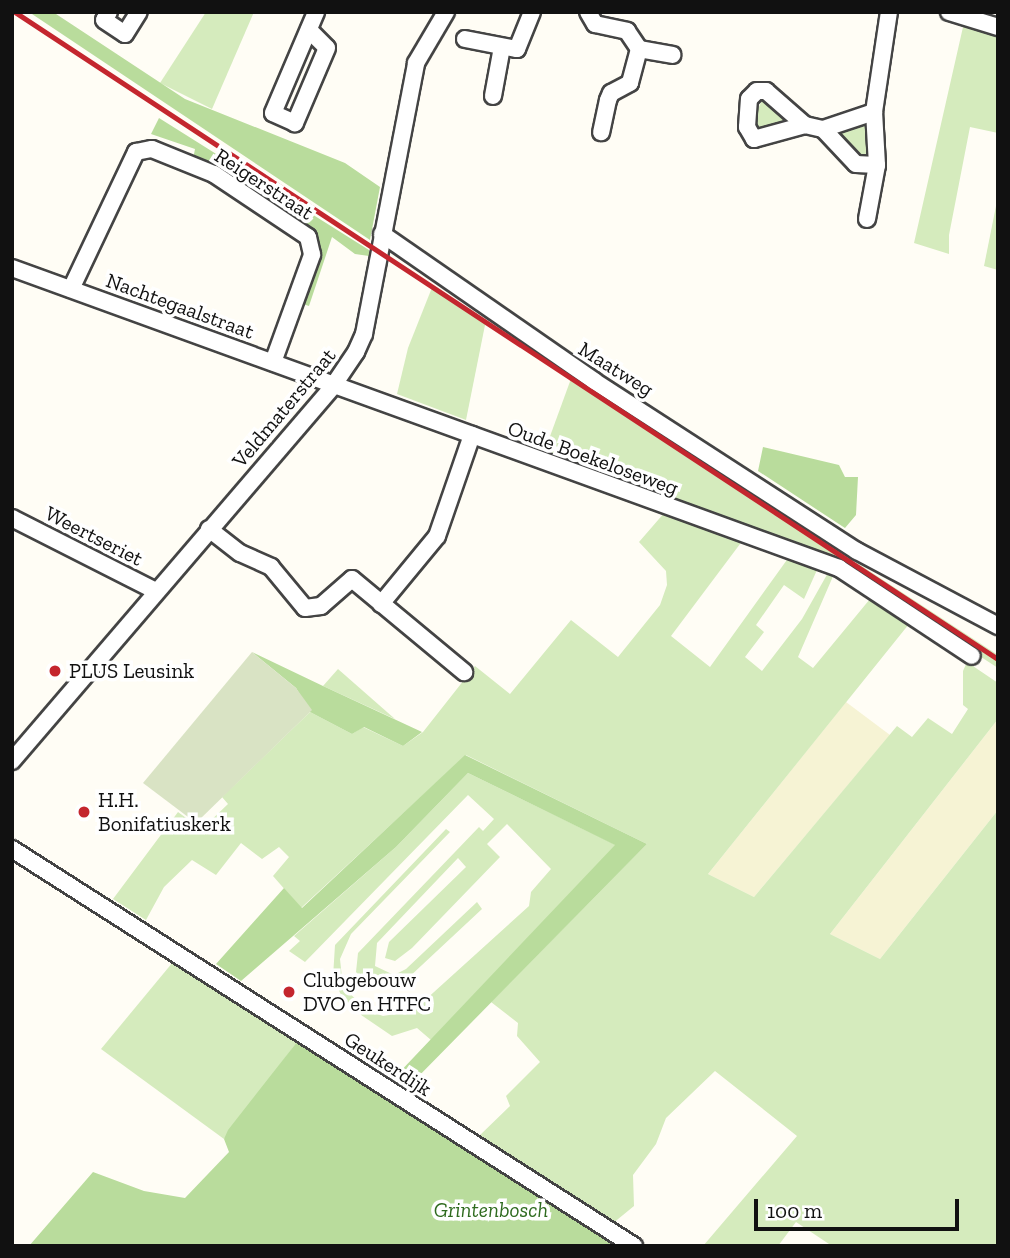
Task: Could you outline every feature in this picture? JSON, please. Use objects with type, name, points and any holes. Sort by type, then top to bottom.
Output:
[{"type":"street","points":[[109,12],[104,20],[125,34],[139,12]]},
{"type":"street","points":[[309,30],[327,48],[295,124],[273,113],[316,12]]},
{"type":"street","name":"Veldmaterstraat","points":[[12,763],[333,386],[364,334],[416,63],[446,12]]},
{"type":"street","points":[[465,39],[517,49],[523,43],[532,12]]},
{"type":"street","points":[[588,12],[595,24],[627,31],[639,49],[672,55]]},
{"type":"street","points":[[867,219],[877,165],[874,113],[890,12]]},
{"type":"street","points":[[949,12],[998,27]]},
{"type":"street","points":[[493,96],[502,47]]},
{"type":"street","points":[[601,132],[611,93],[630,83],[639,49]]},
{"type":"street","points":[[805,125],[823,129],[874,113]]},
{"type":"street","points":[[823,129],[856,163],[877,165]]},
{"type":"street","name":"Reigerstraat","points":[[71,289],[136,152],[152,149],[214,174],[308,237],[312,255],[273,362]]},
{"type":"street","name":"Maatweg","points":[[382,234],[594,381],[856,551]]},
{"type":"street","name":"Nachtegaalstraat","points":[[12,268],[333,386]]},
{"type":"street","name":"Oude Boekeloseweg","points":[[333,386],[839,568],[972,656]]},
{"type":"street","points":[[381,604],[437,536],[472,435]]},
{"type":"street","name":"Weertseriet","points":[[12,518],[156,592]]},
{"type":"street","points":[[209,529],[240,553],[271,567],[305,608],[321,606],[352,579],[464,673]]},
{"type":"street","points":[[839,568],[856,551],[998,626]]},
{"type":"street","name":"Geukerdijk","points":[[12,849],[634,1246]]},
{"type":"shaded area","points":[[846,702],[890,735],[754,897],[708,874]]},
{"type":"shaded area","points":[[998,719],[998,810],[880,959],[830,934]]},
{"type":"green space","points":[[29,12],[53,12],[185,99],[345,163],[380,187],[370,240]]},
{"type":"green space","points":[[206,12],[254,12],[212,109],[160,83]]},
{"type":"green space","points":[[963,27],[998,36],[998,133],[970,127],[949,235],[949,254],[914,243]]},
{"type":"green space","points":[[763,98],[794,120],[757,131],[755,116]]},
{"type":"green space","points":[[159,118],[369,250],[369,256],[355,254],[332,237],[309,306],[300,303],[318,249],[193,159],[195,149],[151,134]]},
{"type":"green space","points":[[862,123],[868,127],[870,151],[859,158],[836,134]]},
{"type":"green space","points":[[998,196],[998,270],[984,266]]},
{"type":"green space","points":[[433,285],[486,320],[466,420],[397,394],[408,348]]},
{"type":"green space","points":[[572,376],[844,554],[841,561],[545,450]]},
{"type":"green space","points":[[763,447],[839,465],[845,477],[858,477],[856,515],[845,528],[758,471]]},
{"type":"green space","points":[[665,512],[743,540],[671,636],[710,667],[789,557],[817,570],[804,599],[784,585],[756,625],[764,632],[745,657],[762,671],[802,619],[829,571],[834,574],[798,657],[813,668],[870,599],[909,624],[708,874],[754,897],[897,726],[912,737],[928,718],[952,734],[968,709],[963,705],[963,671],[967,662],[998,683],[998,719],[830,934],[880,959],[998,810],[998,1246],[832,1246],[796,1222],[778,1246],[703,1246],[797,1136],[715,1071],[666,1118],[656,1144],[633,1175],[634,1206],[612,1224],[478,1137],[510,1106],[506,1096],[540,1062],[517,1036],[518,1023],[491,1002],[647,844],[466,755],[301,908],[273,876],[289,857],[279,847],[262,859],[241,843],[216,875],[192,860],[164,887],[146,920],[113,899],[178,812],[197,826],[200,822],[205,826],[228,804],[222,797],[310,712],[352,734],[363,727],[403,746],[423,732],[475,666],[510,694],[571,620],[618,657],[660,605],[667,585],[666,571],[639,542]]},
{"type":"green space","points":[[857,563],[998,655],[998,668],[847,570]]},
{"type":"green space","points":[[252,652],[422,732],[403,746],[364,727],[352,734],[310,712],[296,688]]},
{"type":"green space","points":[[252,652],[296,688],[312,710],[196,823],[143,783]]},
{"type":"green space","points":[[338,669],[395,719],[323,686]]},
{"type":"green space","points":[[465,755],[647,844],[409,1086],[396,1076],[615,845],[468,773],[396,847],[241,981],[216,964],[284,888],[302,908]]},
{"type":"green space","points":[[468,773],[616,845],[431,1040],[417,1028],[392,1036],[345,1004],[333,977],[335,945],[446,829],[450,832],[351,934],[340,959],[343,987],[367,1010],[383,1016],[413,1011],[529,906],[531,892],[551,869],[507,824],[487,844],[500,857],[412,948],[395,961],[385,958],[389,942],[466,867],[458,858],[377,943],[375,966],[394,975],[406,969],[477,902],[482,909],[407,979],[368,986],[356,972],[358,953],[479,827],[483,831],[494,819],[468,795],[305,962],[289,951],[300,941],[294,936],[396,847]]},
{"type":"green space","points":[[173,962],[297,1042],[224,1139],[101,1049]]},
{"type":"green space","name":"Grintenbosch","points":[[297,1042],[615,1246],[29,1246],[93,1172],[144,1191],[185,1198],[229,1152],[224,1139],[228,1130]]},
{"type":"railway","points":[[15,12],[998,659]]},
{"type":"place","name":"PLUS Leusink","points":[[55,671]]},
{"type":"place","name":"H.H. Bonifatiuskerk","points":[[84,812]]},
{"type":"place","name":"Clubgebouw DVO en HTFC","points":[[289,992]]}]
